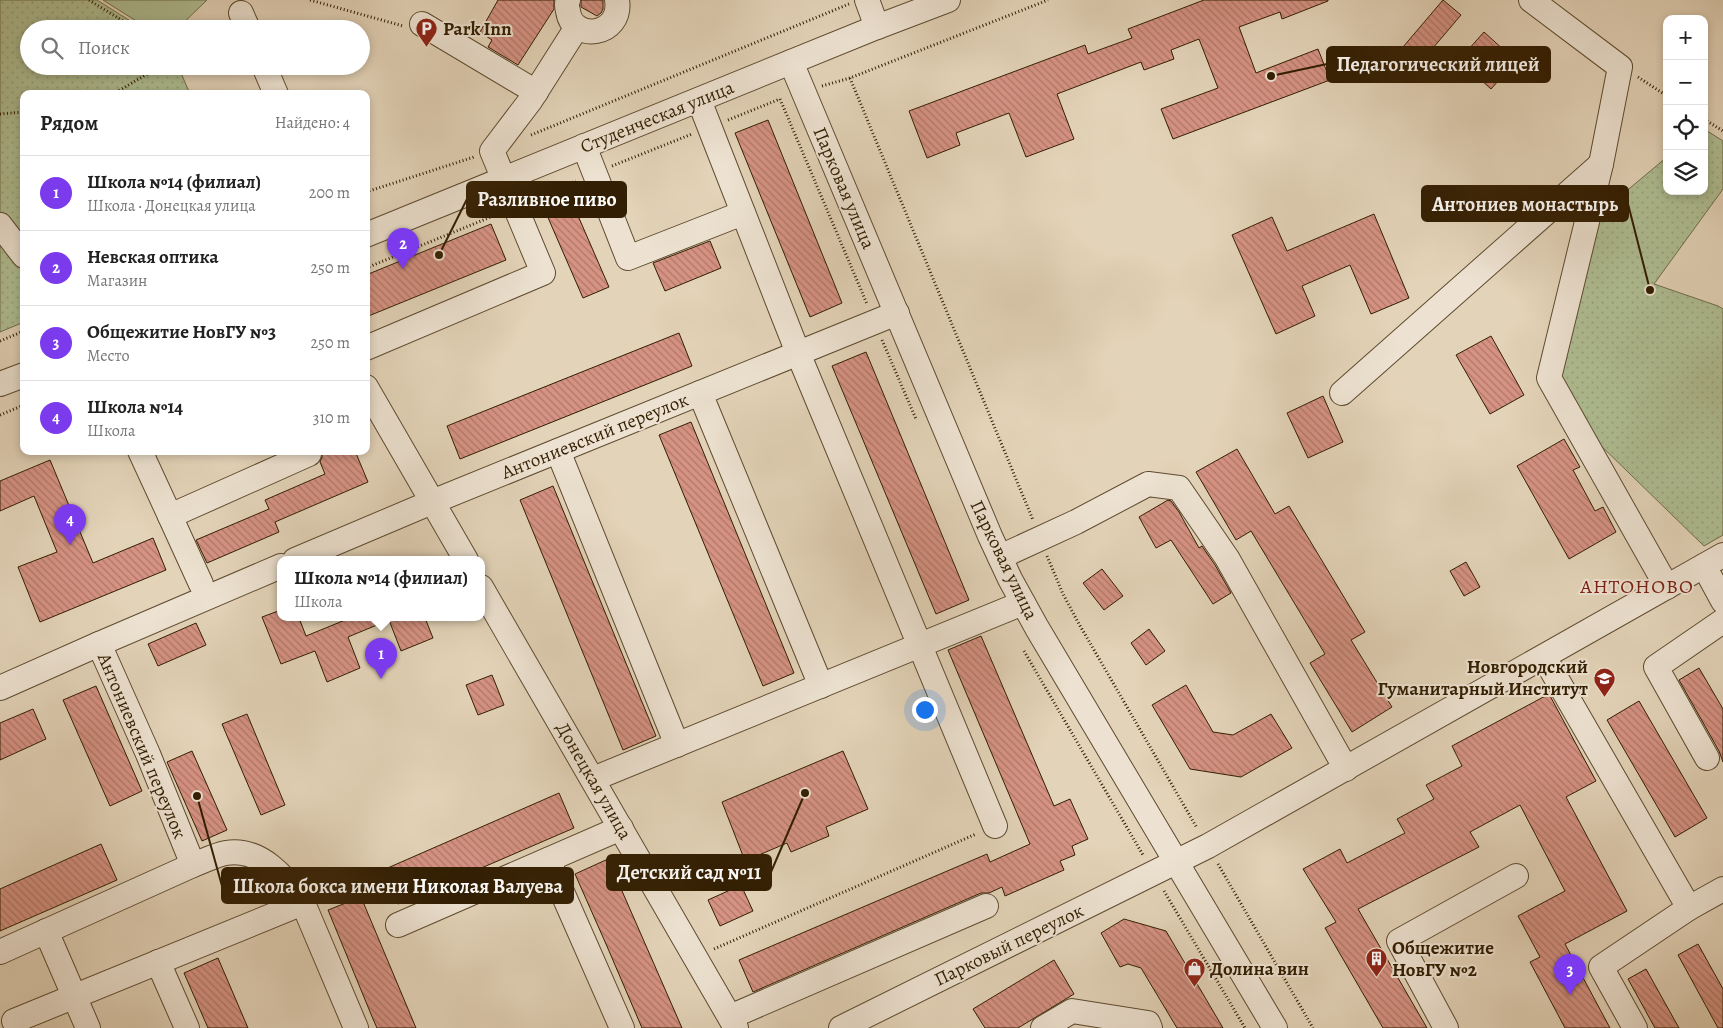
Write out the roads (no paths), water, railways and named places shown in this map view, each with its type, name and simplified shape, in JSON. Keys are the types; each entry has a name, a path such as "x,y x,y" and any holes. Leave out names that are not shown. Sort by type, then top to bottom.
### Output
{"street":[{"path":"568,0 566,4 568,17 577,27 590,32 603,30 613,22 618,9 617,0"},
{"name":"Студенческая улица","path":"370,233 877,27 948,0"},
{"path":"1531,0 1620,67 1602,164 1549,378 1667,587"},
{"path":"858,2 877,27"},
{"path":"422,24 536,92"},
{"path":"370,346 543,273 492,151 536,92 577,27"},
{"name":"Парковая улица","path":"791,62 1000,557 1023,603 1275,1028"},
{"path":"268,75 274,90"},
{"path":"698,100 798,354 995,826"},
{"path":"584,146 628,258 743,213"},
{"path":"1342,393 1602,164"},
{"path":"0,225 20,251"},
{"name":"Антониевский переулок","path":"304,556 432,502 897,313"},
{"path":"0,384 20,376"},
{"path":"700,393 821,686"},
{"path":"370,394 464,556"},
{"path":"558,451 677,745"},
{"path":"142,455 201,584"},
{"path":"170,516 307,455"},
{"path":"1000,557 1076,522 1148,484 1180,488 1227,558 1346,769"},
{"path":"1713,560 1723,601"},
{"name":"Парковый переулок","path":"840,1028 1177,863 1713,560"},
{"name":"Антониевский переулок","path":"193,865 148,754 98,644 277,568"},
{"name":"Донецкая улица","path":"485,594 733,1022"},
{"path":"592,780 1023,603"},
{"path":"1707,758 1656,667 1723,621"},
{"path":"0,688 98,644"},
{"path":"1544,657 1689,908"},
{"path":"398,925 620,828"},
{"path":"0,952 193,865 224,853 247,854 278,870 303,903 356,1028"},
{"path":"548,860 622,1028"},
{"path":"1446,1028 1399,941 1516,876"},
{"path":"1635,1028 1601,968 1689,908 1723,889"},
{"path":"14,1022 303,903"},
{"path":"733,1022 986,906"},
{"path":"46,931 88,1028"},
{"path":"158,962 187,1028"},
{"path":"1042,1028 1072,1011 1148,1023 1150,1028"}],"place":[{"name":"Park Inn","path":"427,48"},
{"name":"Педагогический лицей","path":"1271,76"},
{"name":"Разливное пиво","path":"439,255"},
{"name":"Невская оптика","path":"403,269"},
{"name":"Антониев монастырь","path":"1650,290"},
{"name":"Школа №14","path":"70,545"},
{"name":"Школа №14 (филиал)","path":"381,679"},
{"name":"Новгородский Гуманитарный Институт","path":"1604,697"},
{"name":"Детский сад №11","path":"805,793"},
{"name":"Школа бокса имени Николая Валуева","path":"197,796"},
{"name":"Общежитие НовГУ №2","path":"1376,978"},
{"name":"Долина вин","path":"1194,988"},
{"name":"Общежитие НовГУ №3","path":"1570,995"}],"district":[{"name":"АНТОНОВО","path":"1637,586"}]}
